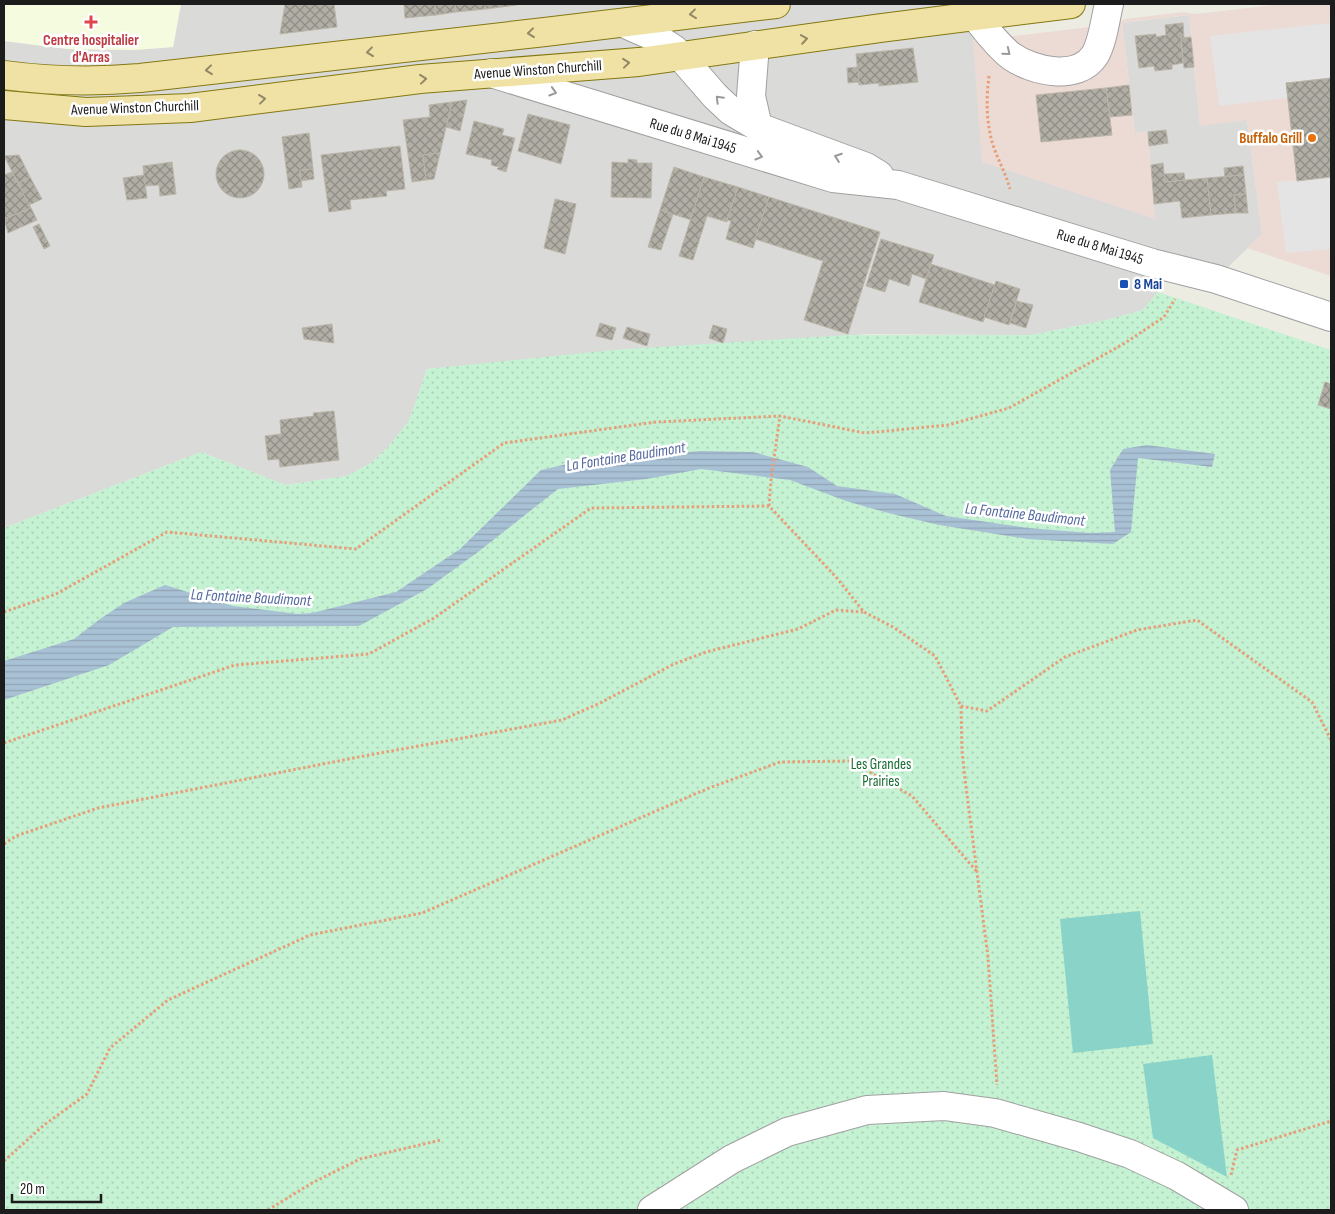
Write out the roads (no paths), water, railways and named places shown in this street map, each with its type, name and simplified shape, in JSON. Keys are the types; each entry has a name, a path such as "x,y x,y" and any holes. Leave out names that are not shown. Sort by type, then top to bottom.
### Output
{"main road":[{"name":"Avenue Winston Churchill","path":"4,74 56,80 114,80 776,4"},
{"name":"Avenue Winston Churchill","path":"4,106 57,110 120,111 190,108 420,79 611,65 1071,4"}],"street":[{"path":"975,16 998,45 1021,62 1045,70 1068,71 1088,63 1098,48 1109,4"},
{"name":"Rue du 8 Mai 1945","path":"623,23 667,44 681,56 714,96 731,111 758,127 866,167 898,185"},
{"path":"755,45 751,96 758,127"},
{"name":"Rue du 8 Mai 1945","path":"490,73 833,178 898,185 1152,262 1216,279 1331,317"},
{"path":"4,118 57,110"},
{"path":"652,1210 732,1159 787,1132 866,1110 944,1106 995,1113 1130,1154 1177,1176 1224,1204"}],"place":[{"name":"Centre hospitalier d'Arras","path":"91,22"},
{"name":"Buffalo Grill","path":"1312,138"},
{"name":"8 Mai","path":"1124,284"}],"water label":[{"name":"La Fontaine Baudimont","path":"626,457"},
{"name":"La Fontaine Baudimont","path":"1025,515"},
{"name":"La Fontaine Baudimont","path":"251,598"}],"park label":[{"name":"Les Grandes Prairies","path":"881,772"}]}
